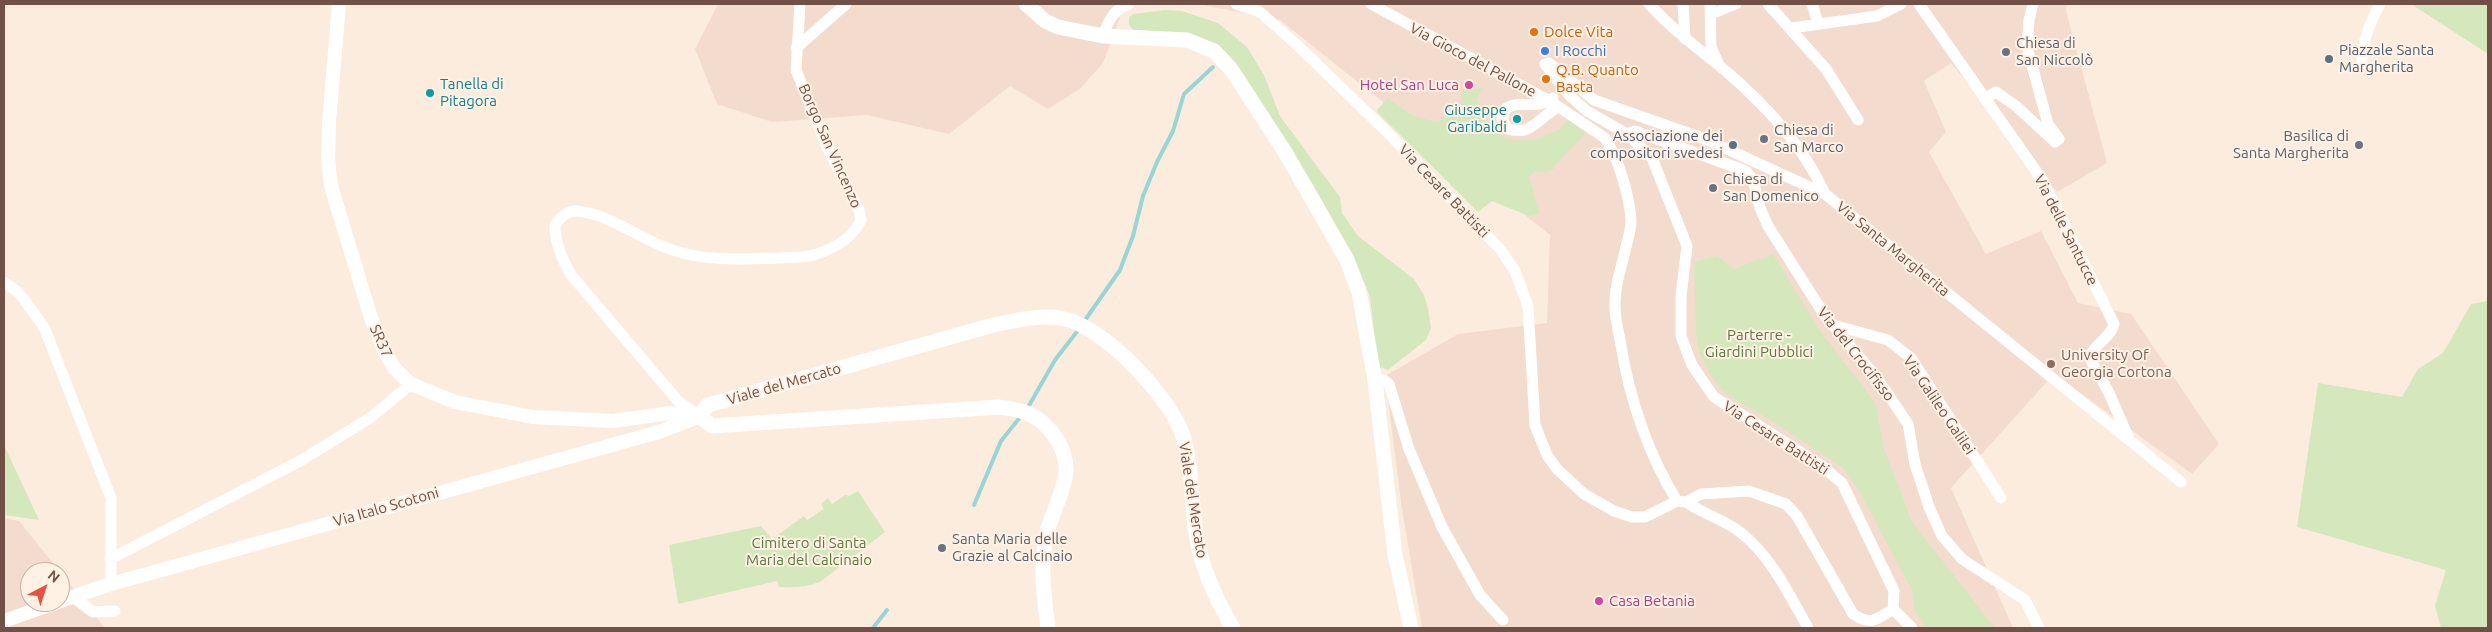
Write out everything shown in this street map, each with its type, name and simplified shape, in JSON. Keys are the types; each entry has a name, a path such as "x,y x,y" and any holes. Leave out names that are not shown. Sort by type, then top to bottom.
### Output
{"main road":[{"path":"1026,4 1045,21 1058,27 1103,36 1187,40 1214,51 1231,69 1285,152 1347,260 1359,292 1375,381 1394,555 1411,628"},
{"name":"Viale del Mercato","path":"1048,628 1042,560 1046,535 1063,486 1065,460 1055,437 1037,419 1022,411 998,407 728,426 712,426 699,416 708,405 997,324 1036,317 1064,319 1080,324 1120,352 1158,395 1179,426 1186,450 1199,548 1209,583 1233,628"}],"street":[{"name":"SR37","path":"339,4 329,122 328,160 331,186 371,318 384,350 394,368 411,384 456,402 533,417 614,421 670,414 699,416"},
{"name":"Borgo San Vincenzo","path":"699,416 678,401 572,276 563,262 558,247 555,225 566,213 575,211 601,217 668,249 697,257 756,258 812,256 839,245 857,229 862,220 859,210 827,147 796,70 800,4"},
{"path":"796,48 846,4"},
{"path":"1103,36 1113,14 1119,7 1128,4"},
{"name":"Via Cesare Battisti","path":"1236,4 1260,12 1296,44 1384,129 1487,234 1505,256 1515,271 1528,306 1535,425 1547,455 1558,469 1584,494 1614,511 1632,517 1645,517 1701,494 1749,491 1786,504 1797,516 1853,614 1864,622 1876,620 1893,609 1894,591 1842,483 1822,466 1783,444 1714,397 1692,365 1681,336 1681,296 1687,246 1652,158 1627,134 1588,111 1567,93 1545,64"},
{"name":"Via Gioco del Pallone","path":"1371,4 1553,104 1605,138 1610,146 1628,199 1631,222 1618,277 1615,306 1622,355 1630,393 1650,450 1682,502"},
{"path":"1649,4 1685,39 1744,88 1783,128 1802,153 1825,194"},
{"path":"1683,4 1685,39"},
{"path":"1720,67 1711,47 1710,9 1736,4"},
{"path":"1768,4 1826,69 1858,120"},
{"path":"1812,4 1818,23"},
{"path":"1791,28 1877,16 1901,4"},
{"name":"Via delle Santucce","path":"1919,4 2043,181 2114,324 2111,334 2094,346 2088,357 2109,393 2129,440"},
{"path":"1984,99 1996,92 2016,106 2055,142 2059,139 2048,124 2027,47 2029,20 2033,4"},
{"path":"2362,65 2362,48 2372,19 2380,4"},
{"name":"Via Santa Margherita","path":"1545,64 1547,62 1554,66 1594,100 1704,139 1825,194 2181,482"},
{"path":"1553,104 1567,93"},
{"name":"Via del Crocifisso","path":"1627,134 1635,131 1746,171 1753,180 1760,208 1768,226 1833,325 1877,378 1908,424 1915,464 1929,507 1942,536 1962,559 2026,600 2039,628"},
{"path":"4,282 19,293 44,327 112,498 111,584"},
{"name":"Via Galileo Galilei","path":"1833,325 1888,340 1911,358 2001,498"},
{"path":"1375,381 1384,380 1389,384 1409,448 1442,527 1480,595 1503,620"},
{"path":"110,559 300,461 370,418 411,384"},
{"name":"Via Italo Scotoni","path":"70,598 111,584 659,432 699,416"},
{"path":"1682,502 1739,531 1755,545 1771,564 1808,628"},
{"path":"70,602 93,612 114,611"},
{"path":"1893,609 1912,628"},
{"name":"Via Italo Scotoni","path":"4,621 30,612"}],"shaded area":[{"path":"718,4 1125,4 1103,63 1080,89 1048,109 1010,86 949,134 867,115 772,122 717,104 695,49"},
{"path":"1198,4 2067,4 2066,11 2107,163 2057,192 1951,63 1924,81 1946,132 1929,152 1986,254 2041,231 2078,303 2131,314 2219,444 2192,474 2054,374 1951,488 2013,628 1422,628 1402,509 1385,376 1458,334 1547,323 1550,235 1280,20"},
{"path":"4,518 19,521 52,562 20,562 20,612 70,612 70,584 105,628 4,628"}],"green space":[{"path":"2411,4 2488,5 2488,54"},
{"path":"1165,10 1182,11 1218,23 1247,47 1264,75 1280,116 1340,197 1342,213 1358,236 1414,279 1424,295 1431,328 1426,340 1388,370 1378,366 1370,297 1354,257 1312,183 1236,64 1187,33 1133,30 1129,25 1129,17 1133,14"},
{"path":"1465,87 1472,90 1484,88 1476,99 1486,123 1506,139 1534,140 1560,129 1568,120 1586,133 1555,165 1554,169 1545,172 1536,171 1528,178 1539,214 1529,216 1492,201 1478,212 1376,111 1388,98 1411,115 1436,122 1461,108 1461,94"},
{"name":"Parterre - Giardini Pubblici","path":"1773,254 1820,331 1876,404 1883,446 1912,522 1995,628 1926,628 1914,609 1912,590 1857,487 1842,467 1764,416 1734,399 1721,389 1713,379 1699,352 1696,335 1694,262 1717,256 1734,269"},
{"path":"2488,301 2488,628 2441,628 2435,606 2446,570 2297,527 2318,383 2402,397 2418,369 2443,353 2471,304"},
{"path":"4,445 39,520 4,515"},
{"name":"Cimitero di Santa Maria del Calcinaio","path":"858,491 885,532 820,582 805,586 779,587 777,581 678,604 669,545 761,526 772,539 804,516 807,520 824,509 821,504 828,498 832,504 845,495 849,496"}],"waterway":[{"path":"1083,323 1120,270 1133,236 1143,196 1157,162 1173,131 1184,94 1213,67"},
{"path":"1027,409 1055,360 1079,329"},
{"path":"974,505 1001,441 1021,416"},
{"path":"873,628 887,610"}],"place":[{"name":"Dolce Vita","path":"1534,32"},
{"name":"I Rocchi","path":"1545,51"},
{"name":"Chiesa di San Niccolò","path":"2006,52"},
{"name":"Piazzale Santa Margherita","path":"2329,59"},
{"name":"Q.B. Quanto Basta","path":"1546,79"},
{"name":"Hotel San Luca","path":"1469,85"},
{"name":"Tanella di Pitagora","path":"430,93"},
{"name":"Giuseppe Garibaldi","path":"1517,119"},
{"name":"Chiesa di San Marco","path":"1764,139"},
{"name":"Associazione dei compositori svedesi","path":"1733,145"},
{"name":"Basilica di Santa Margherita","path":"2359,145"},
{"name":"Chiesa di San Domenico","path":"1713,188"},
{"name":"University Of Georgia Cortona","path":"2051,364"},
{"name":"Santa Maria delle Grazie al Calcinaio","path":"942,548"},
{"name":"Casa Betania","path":"1599,601"}]}
